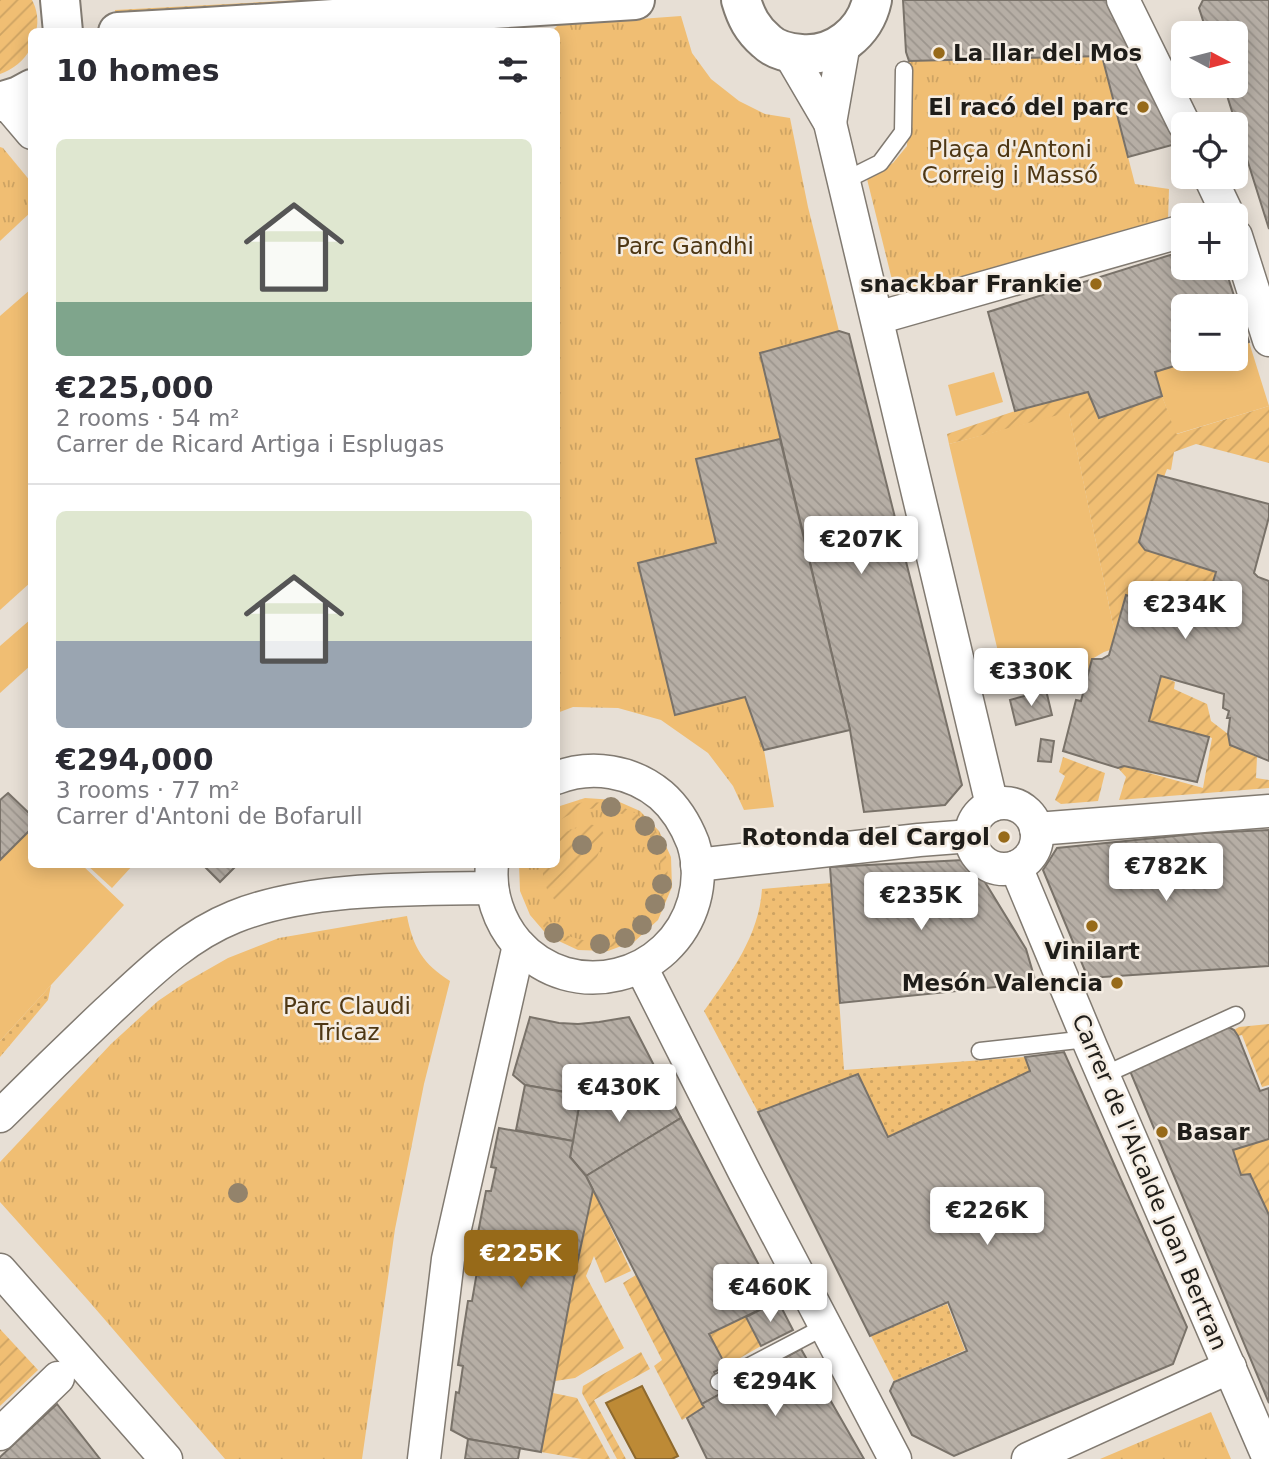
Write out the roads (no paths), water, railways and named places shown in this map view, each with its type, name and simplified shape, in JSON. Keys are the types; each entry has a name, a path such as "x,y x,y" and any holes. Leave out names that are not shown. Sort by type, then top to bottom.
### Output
{"main road":[{"path":"60,0 63,28"},
{"path":"246,28 503,20 635,0"},
{"path":"735,0 741,0 748,20 767,43 789,53 812,55 844,43 864,23 872,0"}],"street":[{"path":"1123,0 1178,112"},
{"path":"830,123 844,43"},
{"path":"789,53 830,123 992,805"},
{"path":"12,97 28,126"},
{"path":"877,318 1171,234"},
{"path":"1248,274 1269,340"},
{"path":"0,1116 152,969 197,936 235,917 276,905 492,876 498,913 519,945 539,962 576,977 616,976 641,967 666,949 685,925 698,881 695,850 674,808 650,787 629,777 606,771 590,771 560,777"},
{"path":"1011,803 1020,807 1033,820 1036,829 1037,838 1031,856 1016,867 1005,869 985,863 978,856 971,836 977,817 992,805 1011,803"},
{"path":"1036,829 1269,811"},
{"path":"697,865 971,836"},
{"name":"Carrer de l'Alcalde Joan Bertran","path":"1016,867 1087,1039 1269,1459"},
{"path":"424,1459 448,1259 519,945"},
{"path":"641,967 895,1459"},
{"path":"0,1270 165,1459"},
{"path":"1028,1459 1230,1367"},
{"path":"0,1434 58,1378"}],"lane":[{"path":"844,181 880,163 903,132 904,70"},
{"path":"1104,1076 1236,1016"},
{"path":"980,1051 1087,1039"},
{"path":"719,1382 826,1326"}],"place":[{"name":"La llar del Mos","path":"939,53"},
{"name":"El racó del parc","path":"1143,107"},
{"name":"snackbar Frankie","path":"1096,284"},
{"name":"Rotonda del Cargol","path":"1004,837"},
{"name":"Vinilart","path":"1092,926"},
{"name":"Mesón Valencia","path":"1117,983"},
{"name":"Basar","path":"1162,1132"}],"park label":[{"name":"Plaça d'Antoni Correig i Massó","path":"1010,162"},
{"name":"Parc Gandhi","path":"685,246"},
{"name":"Parc Claudi Tricaz","path":"347,1019"}]}
